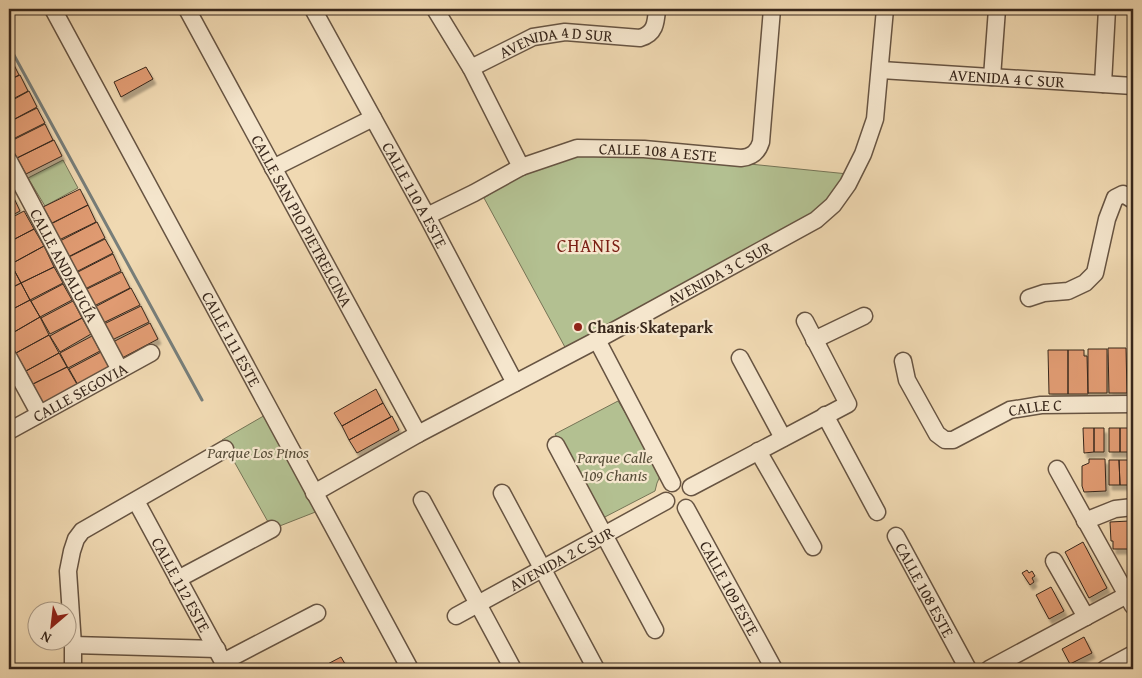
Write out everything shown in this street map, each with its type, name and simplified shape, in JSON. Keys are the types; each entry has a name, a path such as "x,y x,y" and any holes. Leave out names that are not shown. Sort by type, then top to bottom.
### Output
{"street":[{"name":"CALLE 111 ESTE","path":"52,9 410,669"},
{"name":"CALLE SAN PIO PIETRELCINA","path":"186,9 418,434"},
{"name":"CALLE 110 A ESTE","path":"313,9 427,216 515,383"},
{"path":"435,9 471,68 521,167"},
{"name":"AVENIDA 4 D SUR","path":"471,68 533,37 565,32 640,38 654,29 657,9"},
{"name":"CALLE 108 A ESTE","path":"427,216 521,167 576,148 644,149 741,158 752,156 761,142 772,9"},
{"name":"AVENIDA 3 C SUR","path":"314,493 418,434 597,340 816,220 833,205 848,184 864,154 875,119 881,70 885,9"},
{"path":"992,77 996,9"},
{"path":"1103,84 1107,9"},
{"name":"AVENIDA 4 C SUR","path":"881,70 1133,86"},
{"path":"273,168 373,118"},
{"name":"CALLE ANDALUCÍA","path":"9,161 120,370"},
{"path":"1029,298 1044,293 1068,291 1085,283 1094,273 1107,219 1115,198 1122,194 1133,200"},
{"path":"814,340 864,316"},
{"path":"690,487 848,404 805,321"},
{"path":"597,340 672,483"},
{"name":"CALLE SEGOVIA","path":"9,431 151,353"},
{"path":"9,358 39,413"},
{"path":"740,358 783,438"},
{"name":"CALLE C","path":"903,362 907,380 937,434 945,440 953,440 1010,410 1041,405 1133,404"},
{"path":"825,415 877,512"},
{"path":"556,445 655,630"},
{"path":"70,600 69,562 76,539 82,532 225,449"},
{"path":"758,451 813,547"},
{"path":"989,669 1086,617 1130,601 1056,469"},
{"path":"684,482 690,487 693,496 692,501 686,508 677,509 666,501 666,491 672,483 684,482"},
{"path":"502,493 595,667"},
{"path":"422,500 513,669"},
{"name":"CALLE 112 ESTE","path":"136,501 222,660"},
{"name":"AVENIDA 2 C SUR","path":"456,616 666,501"},
{"name":"CALLE 109 ESTE","path":"686,508 774,669"},
{"path":"1085,521 1115,509 1133,508"},
{"path":"178,579 272,529"},
{"name":"CALLE 108 ESTE","path":"896,536 968,669"},
{"path":"1054,561 1086,617"},
{"path":"78,646 222,660 317,613"},
{"path":"73,650 73,668"},
{"path":"1105,669 1133,654"}],"green space":[{"path":"576,153 651,154 848,174 814,217 566,349 484,198 527,171"},
{"path":"63,160 78,188 45,206 28,178"},
{"name":"Parque Calle 109 Chanis","path":"618,401 662,472 655,491 601,519 555,434"},
{"name":"Parque Los Pinos","path":"267,414 318,511 272,529 222,440"}],"building":[{"path":"11,59 19,75 9,80 9,60"},
{"path":"146,67 153,79 121,97 114,82"},
{"path":"20,75 28,91 9,101 9,80"},
{"path":"29,91 37,107 9,122 9,102"},
{"path":"37,108 45,123 9,141 9,122"},
{"path":"45,124 53,140 17,158 9,142"},
{"path":"54,140 62,156 26,174 17,158"},
{"path":"80,189 88,205 52,223 43,207"},
{"path":"13,196 20,211 9,217 9,198"},
{"path":"88,205 96,222 59,240 51,224"},
{"path":"24,211 34,229 9,242 9,219"},
{"path":"97,222 105,238 68,257 60,241"},
{"path":"34,229 44,246 11,264 9,259 9,242"},
{"path":"105,239 113,253 76,272 69,257"},
{"path":"44,246 54,267 21,283 11,264"},
{"path":"113,254 121,271 85,289 76,273"},
{"path":"11,264 21,283 9,289 9,265"},
{"path":"54,267 63,283 30,300 21,283"},
{"path":"122,272 130,288 94,306 85,290"},
{"path":"21,283 30,300 9,311 9,289"},
{"path":"63,284 72,300 40,317 31,301"},
{"path":"131,288 140,305 103,323 95,307"},
{"path":"30,300 40,317 9,335 9,311"},
{"path":"73,301 82,318 50,334 41,318"},
{"path":"141,306 149,322 112,340 104,324"},
{"path":"40,317 49,335 16,353 9,340 9,335"},
{"path":"82,318 91,334 60,352 50,336"},
{"path":"150,323 158,339 122,358 113,342"},
{"path":"49,335 59,353 26,371 16,353"},
{"path":"92,336 100,351 68,368 60,353"},
{"path":"1108,348 1126,348 1127,393 1109,393"},
{"path":"1088,349 1107,349 1107,393 1088,393"},
{"path":"1048,350 1068,350 1068,394 1049,394"},
{"path":"1068,350 1084,350 1084,356 1087,356 1088,394 1068,394"},
{"path":"101,352 110,368 78,385 69,369"},
{"path":"59,353 67,367 33,384 26,371"},
{"path":"1129,358 1133,358 1133,393 1129,393"},
{"path":"67,367 78,386 43,403 33,384"},
{"path":"376,389 383,403 342,426 334,413"},
{"path":"383,403 391,417 349,440 342,426"},
{"path":"392,416 399,430 357,453 349,440"},
{"path":"1083,428 1094,428 1094,452 1084,453"},
{"path":"1094,428 1104,428 1104,452 1094,452"},
{"path":"1109,428 1120,428 1120,452 1109,452"},
{"path":"1120,428 1130,428 1130,452 1120,452"},
{"path":"1089,459 1105,459 1106,491 1084,492 1082,486 1082,466 1089,463"},
{"path":"1109,460 1119,460 1120,485 1109,485"},
{"path":"1119,460 1130,460 1130,485 1120,485"},
{"path":"1130,520 1133,520 1133,556 1131,556"},
{"path":"1129,521 1129,549 1113,549 1110,522"},
{"path":"1083,542 1107,588 1089,598 1065,552"},
{"path":"1027,570 1029,573 1032,571 1035,576 1032,578 1034,582 1030,585 1022,573"},
{"path":"1051,587 1064,611 1049,619 1036,595"},
{"path":"1084,637 1092,653 1070,664 1062,649"},
{"path":"341,657 348,669 318,669"}],"waterway":[{"path":"9,46 202,400"}],"place":[{"name":"Chanis Skatepark","path":"578,327"}],"district":[{"name":"CHANIS","path":"589,245"}]}
